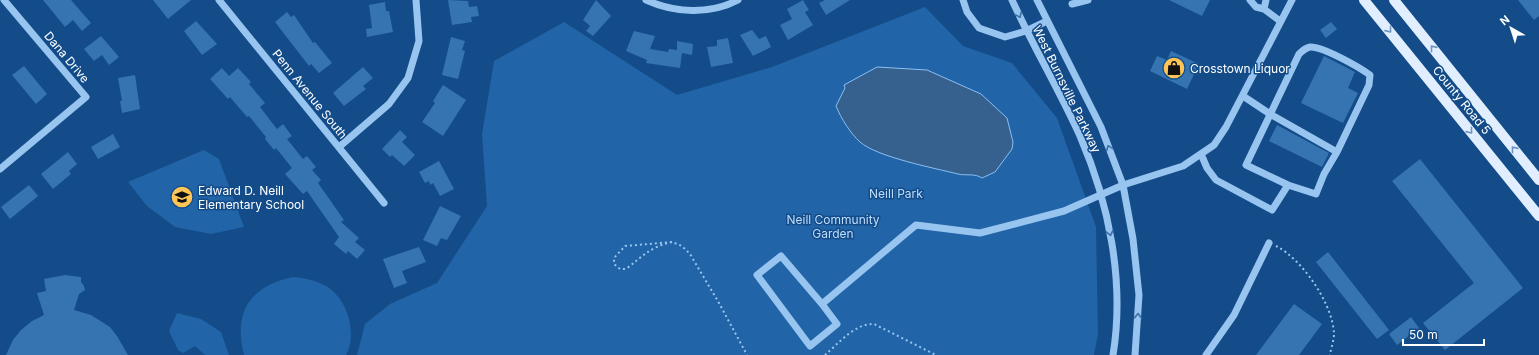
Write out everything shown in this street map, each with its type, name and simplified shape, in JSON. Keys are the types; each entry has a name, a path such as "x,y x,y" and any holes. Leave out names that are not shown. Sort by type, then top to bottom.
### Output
{"main road":[{"name":"County Road 5","path":"1364,0 1539,216"},
{"name":"County Road 5","path":"1394,0 1539,180"}],"street":[{"name":"Dana Drive","path":"0,169 86,96 4,0"},
{"name":"Penn Avenue South","path":"219,0 384,203"},
{"path":"339,147 389,104 408,78 419,41 416,0"},
{"path":"646,0 676,10 703,11 728,5 738,0"},
{"path":"963,0 967,12 979,28 1005,37 1026,31 1047,21"},
{"name":"West Burnsville Parkway","path":"1012,0 1026,31 1080,136 1102,195 1112,243 1116,294 1115,341 1113,355"},
{"name":"West Burnsville Parkway","path":"1037,0 1101,127 1123,185 1133,239 1139,295 1135,355"},
{"path":"1072,4 1088,0"},
{"path":"1250,0 1256,7 1264,9 1280,21"},
{"path":"1264,9 1266,0"},
{"path":"822,304 916,225 980,233 1064,211 1123,185 1183,166 1214,145 1243,96 1292,0"},
{"path":"1310,47 1320,49 1370,75 1369,85 1337,152 1324,174 1316,194 1288,185 1246,165 1270,114 1303,50 1310,47"},
{"path":"1243,96 1270,114 1337,152"},
{"path":"1201,154 1207,168 1216,180 1272,210 1288,185"},
{"path":"1206,355 1234,315 1269,243"},
{"path":"781,256 822,304 837,324 810,346 757,275 781,256"}],"path":[{"path":"672,242 657,245 645,252 626,270 620,269 614,264 614,258 625,246 672,242 682,246 690,254 747,355"},
{"path":"1269,243 1286,251 1301,267 1319,292 1330,313 1334,334 1330,355"},
{"path":"825,355 859,327 867,324 874,324 936,355"}],"green space":[{"name":"Neill Park","path":"925,7 963,46 1012,63 1057,118 1096,227 1098,334 1094,355 357,355 365,324 390,304 437,283 487,206 482,134 494,61 564,22 677,95 772,67"},
{"path":"204,150 219,159 244,227 211,234 175,227 147,206 128,182"},
{"path":"293,277 322,284 340,299 345,307 350,327 351,337 346,355 244,355 241,340 241,326 243,314 248,303 256,294 266,287 278,281"},
{"path":"177,313 201,319 221,332 229,355 205,355 195,346 183,353 178,350 169,331"}],"shaded area":[{"path":"877,67 927,70 981,94 1007,118 1013,142 1012,149 995,172 982,178 979,176 961,175 892,157 860,142 846,125 836,106 845,88 844,85"}],"building":[{"path":"43,0 71,0 91,23 82,31 73,20 65,27"},
{"path":"153,0 191,0 168,19"},
{"path":"448,0 468,1 469,7 477,6 479,16 471,17 472,22 452,25"},
{"path":"596,0 611,16 593,36 586,31 590,26 583,20"},
{"path":"803,0 809,10 805,12 813,25 788,40 780,25 792,19 787,9"},
{"path":"825,0 850,0 826,15 819,3"},
{"path":"1169,0 1210,0 1202,16"},
{"path":"1518,0 1539,0 1539,16 1534,20"},
{"path":"385,2 386,11 389,11 393,32 367,37 366,29 372,28 369,5"},
{"path":"287,12 291,17 294,15 313,43 315,42 332,63 319,73 311,64 309,66 275,22"},
{"path":"196,21 217,44 202,55 184,31"},
{"path":"1331,22 1337,29 1326,38 1320,30"},
{"path":"752,30 759,39 766,36 771,47 753,56 740,35"},
{"path":"634,31 655,36 650,49 668,52 669,49 677,50 677,41 693,44 692,55 682,53 680,68 646,63 647,60 626,51"},
{"path":"101,36 119,57 109,65 102,55 94,61 84,49"},
{"path":"451,37 465,41 462,50 465,51 458,79 442,75"},
{"path":"728,38 733,63 711,67 707,47 717,46 717,40"},
{"name":"Crosstown Liquor","path":"1171,51 1199,64 1187,89 1150,71 1157,56 1167,60"},
{"path":"1324,56 1355,72 1348,88 1358,93 1343,123 1301,103"},
{"path":"24,66 47,94 36,104 12,75"},
{"path":"363,67 373,78 363,86 366,89 344,106 333,93"},
{"path":"222,68 229,76 238,68 251,82 249,84 265,103 260,107 277,129 283,124 292,136 287,139 303,159 307,156 316,167 312,170 321,180 318,183 344,220 341,222 359,238 355,242 365,250 357,259 348,251 346,254 334,244 339,237 307,191 303,194 285,174 292,168 276,148 274,150 265,139 266,137 249,116 247,117 230,97 228,99 210,79"},
{"path":"135,75 140,109 122,113 120,101 122,101 118,78"},
{"path":"443,85 466,100 443,136 422,122 435,103 433,101"},
{"path":"1277,125 1329,153 1322,167 1269,141"},
{"path":"400,130 407,137 402,142 415,155 404,166 392,155 390,157 382,149"},
{"path":"113,134 120,147 98,159 91,147"},
{"path":"68,152 77,164 69,171 71,174 53,189 41,174"},
{"path":"1420,159 1523,288 1445,350 1423,323 1474,283 1392,181"},
{"path":"439,161 454,189 440,196 433,183 430,185 429,181 425,183 419,172"},
{"path":"29,185 38,196 10,219 1,207"},
{"path":"440,206 461,216 447,240 441,238 437,246 423,240"},
{"path":"419,247 426,262 402,271 407,283 394,288 383,259"},
{"path":"1328,252 1389,330 1377,339 1316,262"},
{"path":"65,275 81,277 81,282 84,286 85,290 79,294 74,310 91,315 110,327 128,355 6,355 13,340 21,330 32,321 44,315 37,293 46,291 44,279"},
{"path":"1294,304 1322,324 1299,355 1256,355"},
{"path":"1411,317 1419,328 1397,345 1389,334"}],"place":[{"name":"Crosstown Liquor","path":"1174,68"},
{"name":"Edward D. Neill Elementary School","path":"182,197"}],"park label":[{"name":"Neill Community Garden","path":"833,226"}]}
